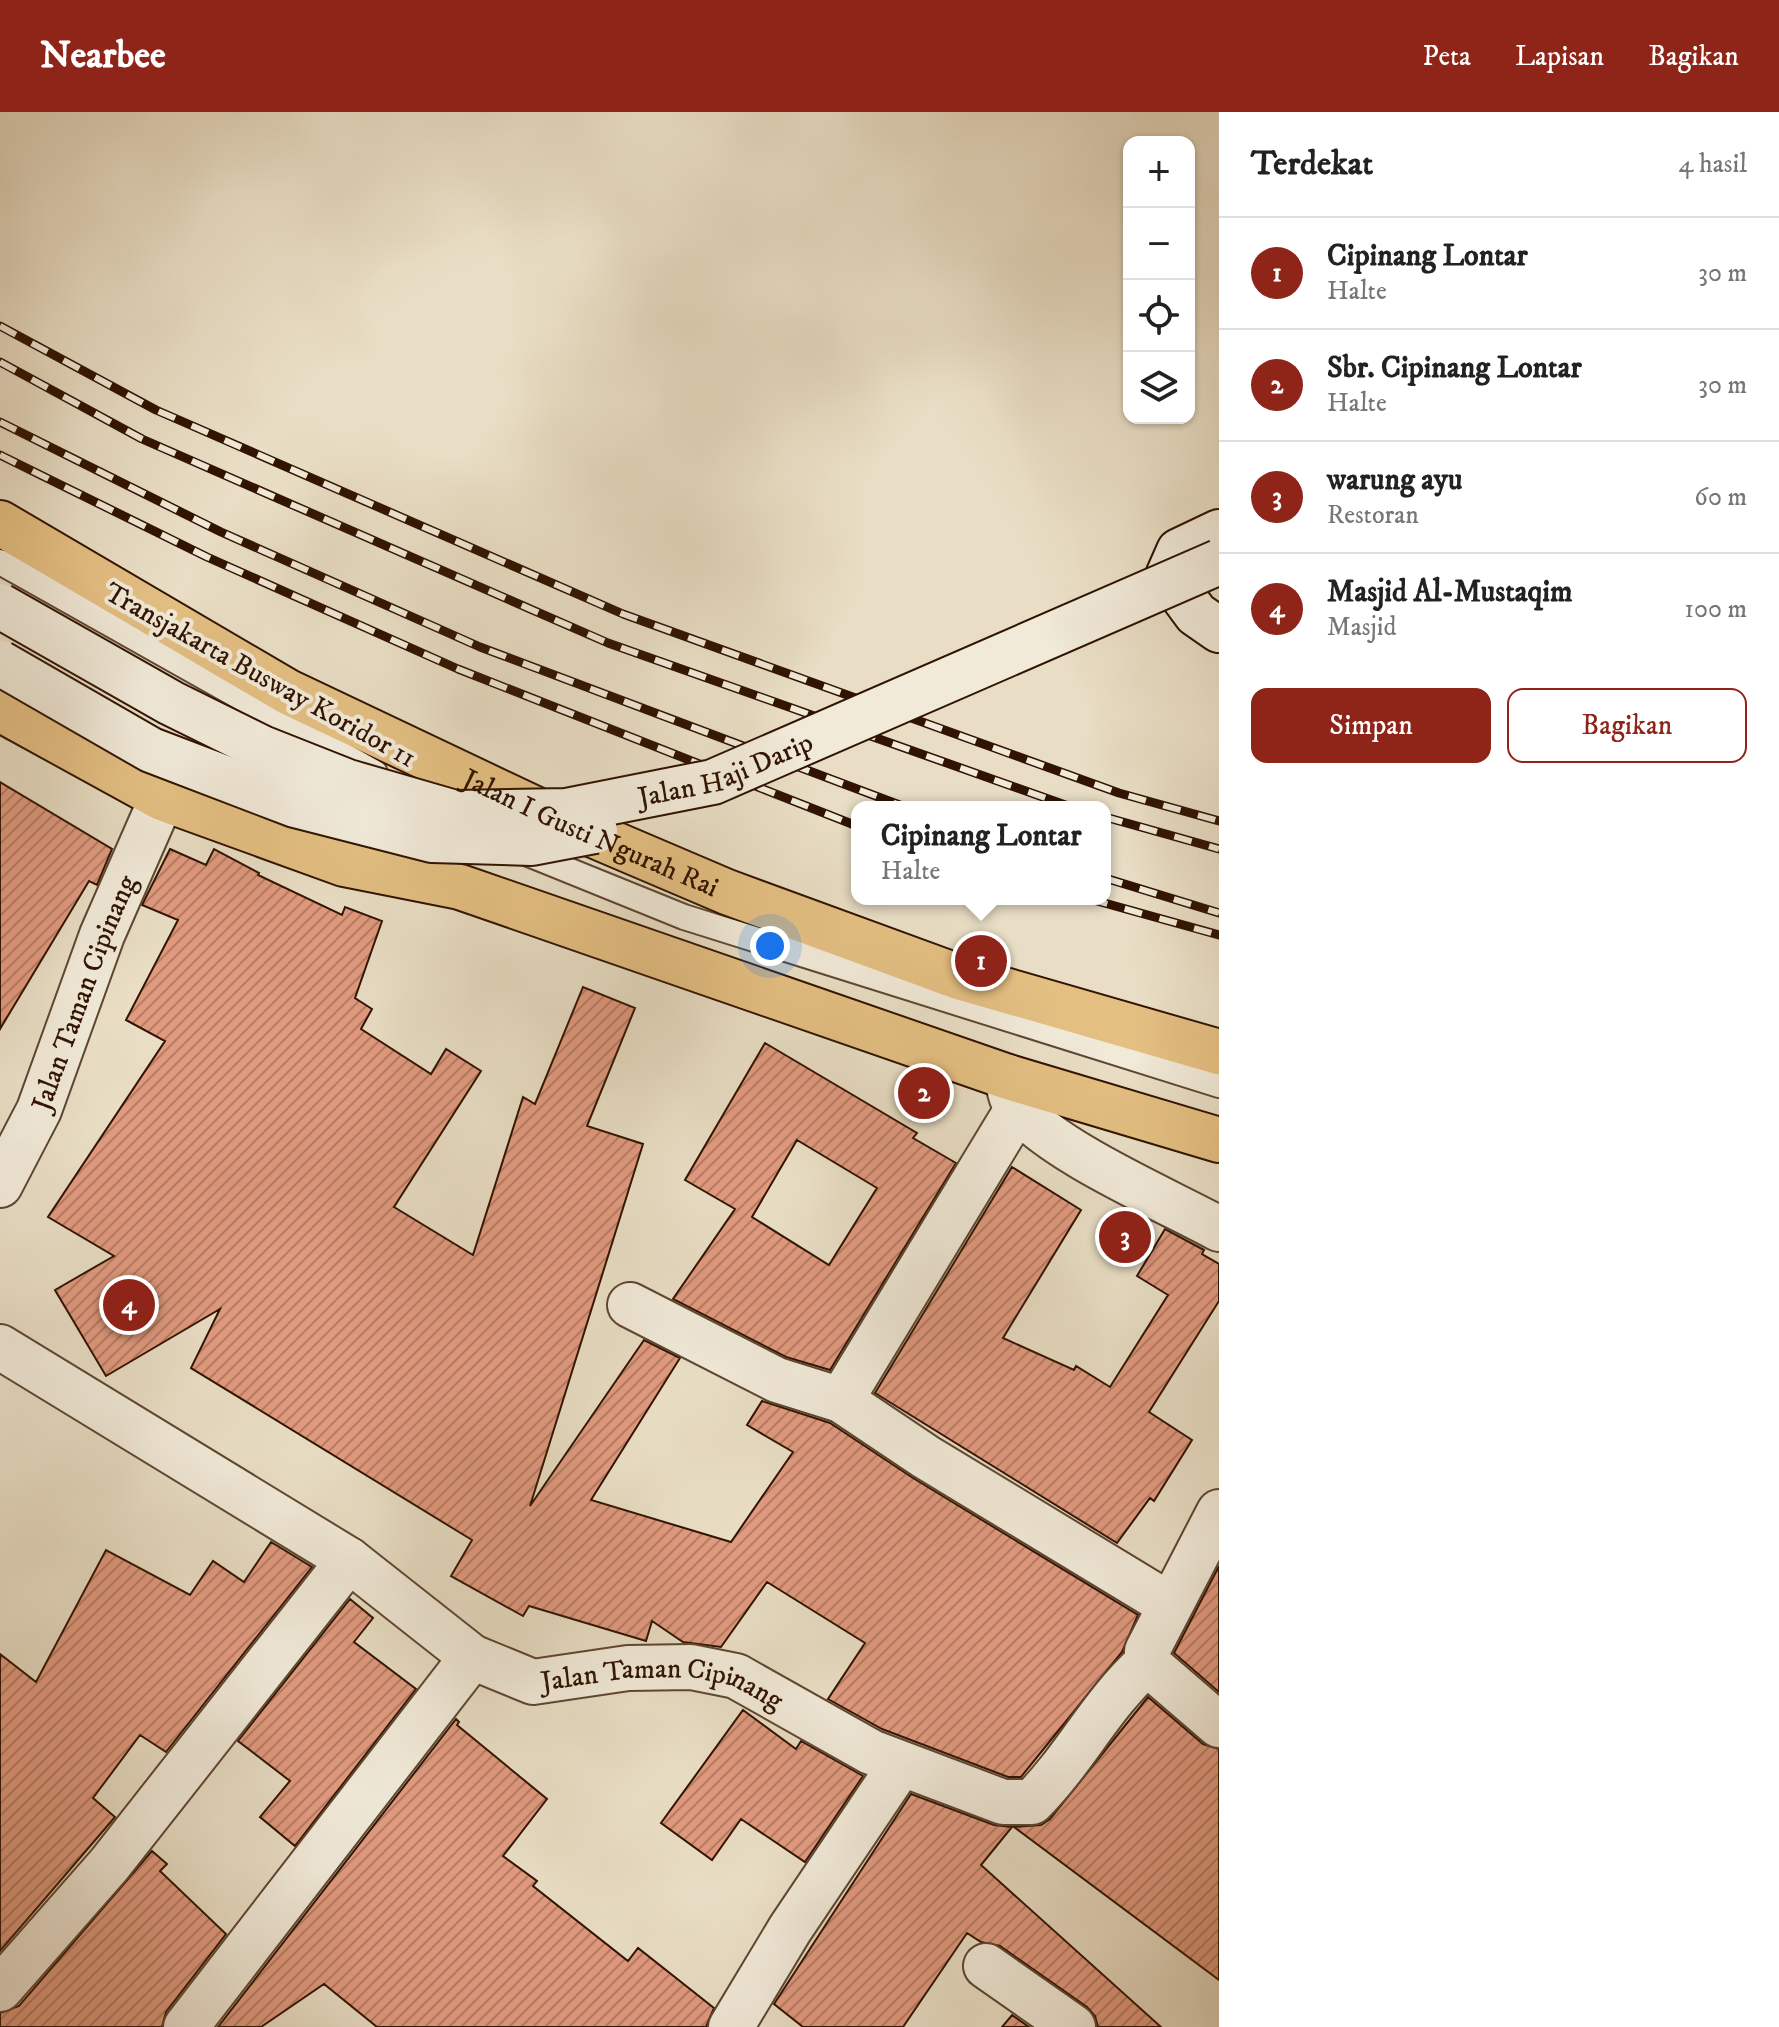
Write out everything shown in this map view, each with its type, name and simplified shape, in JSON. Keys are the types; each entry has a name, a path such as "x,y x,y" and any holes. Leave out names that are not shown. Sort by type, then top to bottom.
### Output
{"main road":[{"name":"Jalan I Gusti Ngurah Rai","path":"0,523 288,692 558,820 727,892 959,977 1219,1052"},
{"path":"0,709 162,798 344,864 460,887 1013,1093 1219,1140"}],"street":[{"path":"1219,532 1179,551 1168,576 1196,614 1219,630"},
{"name":"Jalan Haji Darip","path":"0,606 171,703 262,748 348,782 455,813 566,811 713,782 1219,562"},
{"name":"Jalan Haji Darip","path":"0,663 151,750 295,805 432,840 532,843 687,814 780,779 1219,591"},
{"name":"Jalan Taman Cipinang","path":"0,1185 39,1110 102,935 162,798"},
{"path":"841,1400 1013,1093 1063,1145 1219,1229"},
{"path":"630,1305 777,1380 841,1400 926,1457 1170,1605"},
{"name":"Jalan Taman Cipinang","path":"0,1347 349,1560 472,1657 533,1682 628,1668 691,1667 736,1676 871,1752 1003,1802 1032,1802 1051,1782 1117,1690 1147,1663"},
{"path":"1219,1512 1147,1651 1147,1663 1219,1725"},
{"path":"0,1989 109,1865 349,1560"},
{"path":"186,2027 472,1657"},
{"path":"731,2027 790,1929 901,1764"},
{"path":"986,1966 1073,2027"}],"lane":[{"name":"Transjakarta Busway Koridor 11","path":"0,562 306,736 506,845 567,872 684,917 1219,1085"}],"building":[{"path":"0,782 112,849 97,885 89,881 0,1029"},
{"path":"170,849 206,865 214,849 258,875 342,915 345,907 382,921 355,998 372,1009 361,1029 431,1074 446,1049 481,1071 394,1207 473,1255 523,1097 535,1104 583,987 635,1008 587,1126 643,1144 530,1506 644,1340 680,1358 591,1500 731,1542 793,1452 747,1425 762,1401 830,1423 913,1478 1138,1615 1122,1652 1021,1777 1008,1777 882,1729 828,1699 865,1643 767,1582 721,1647 683,1642 652,1621 646,1641 529,1606 523,1616 451,1576 472,1540 191,1368 220,1309 106,1376 55,1290 114,1256 48,1217 165,1041 126,1020 178,920 142,905"},
{"path":"765,1043 917,1133 913,1138 956,1163 830,1370 786,1357 673,1299 735,1209 685,1180","holes":["797,1140 877,1188 829,1265 752,1217"]},
{"path":"1012,1167 1081,1210 1003,1338 1074,1370 1076,1366 1110,1387 1168,1295 1137,1276 1165,1229 1204,1250 1202,1254 1219,1264 1219,1301 1149,1412 1192,1440 1154,1501 1150,1498 1117,1543 875,1393"},
{"path":"271,1542 312,1567 166,1752 140,1735 93,1798 115,1817 0,1951 0,1654 36,1682 106,1550 190,1595 213,1561 244,1582"},
{"path":"1219,1566 1219,1692 1174,1653"},
{"path":"350,1599 373,1618 354,1642 416,1689 295,1846 260,1817 290,1781 238,1741"},
{"path":"1148,1697 1203,1744 1219,1749 1219,1980 1014,1827 1041,1825 1050,1819"},
{"path":"743,1710 796,1749 801,1741 863,1776 805,1862 741,1819 712,1860 661,1823"},
{"path":"456,1719 459,1722 457,1725 547,1799 503,1856 537,1881 533,1886 628,1961 638,1948 714,2008 706,2027 377,2027 324,1984 261,2027 218,2027"},
{"path":"911,1794 994,1825 1012,1827 981,1865 1161,2027 1098,2027 1095,2016 1087,2007 1000,1946 981,1942 967,1933 903,2027 803,2027 774,2004"},
{"path":"152,1851 167,1864 160,1871 226,1934 166,2012 162,2027 0,2027 0,2013 19,2006"},
{"path":"1012,2015 1029,2027 1002,2027"}],"railway":[{"path":"0,326 156,410 623,614 1119,793 1219,821"},
{"path":"0,362 142,439 608,643 1054,801"},
{"path":"0,422 221,532 480,647 889,801"},
{"path":"0,455 207,557 458,669 851,824"},
{"path":"1111,819 1219,849"},
{"path":"1111,880 1219,913"},
{"path":"1111,905 1219,935"}],"place":[{"name":"Cipinang Lontar","path":"981,961"},
{"name":"Sbr. Cipinang Lontar","path":"924,1093"},
{"name":"warung ayu","path":"1125,1237"},
{"name":"Masjid Al-Mustaqim","path":"129,1305"}]}
